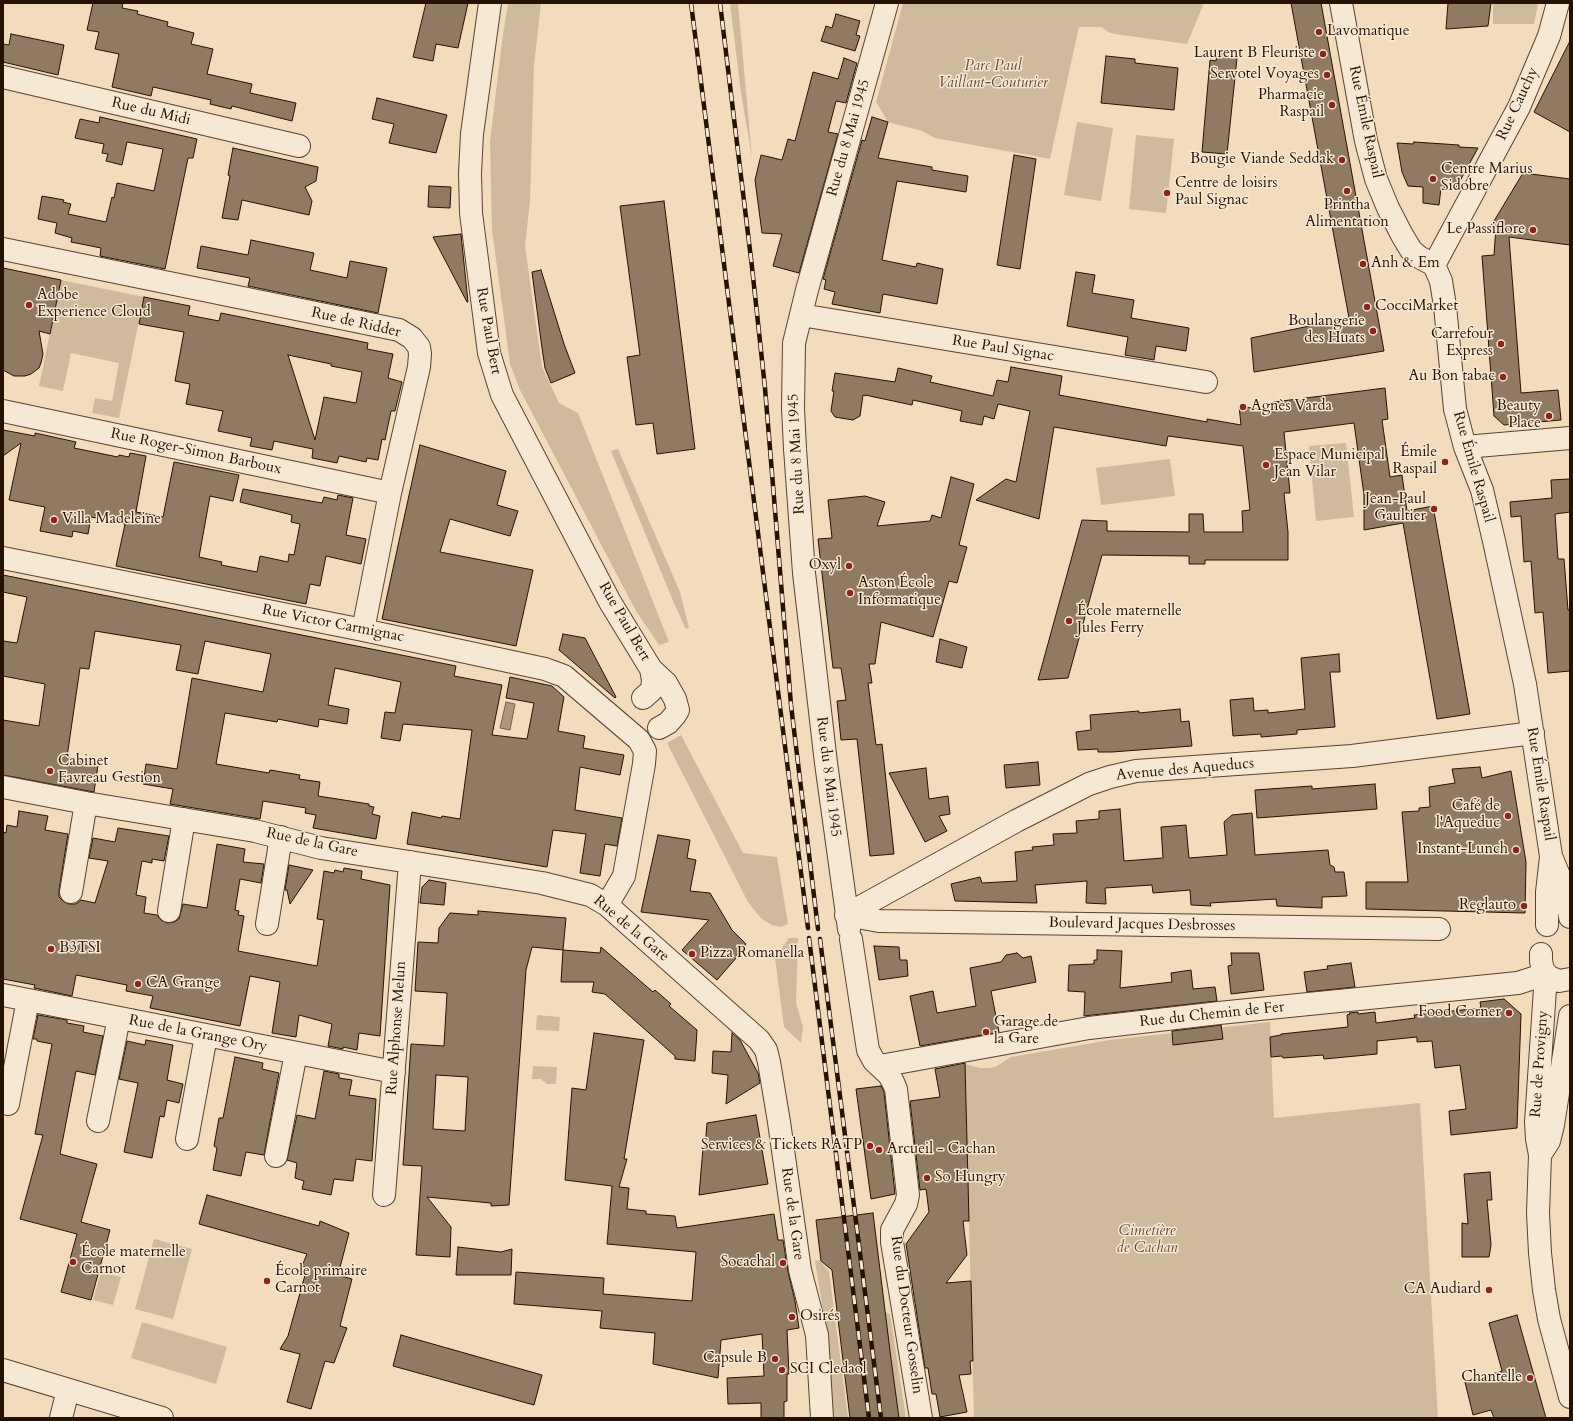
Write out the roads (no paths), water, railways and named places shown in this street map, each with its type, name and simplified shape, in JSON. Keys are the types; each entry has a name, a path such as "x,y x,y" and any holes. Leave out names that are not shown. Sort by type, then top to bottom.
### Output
{"street":[{"name":"Rue Paul Bert","path":"490,3 472,134 470,173 471,213 489,353 502,395 603,588 651,669 666,683 677,704 678,710 672,719 649,734"},
{"name":"Rue du 8 Mai 1945","path":"849,928 804,573 793,408 794,343 887,3"},
{"name":"Rue Émile Raspail","path":"1341,3 1366,141 1376,179 1388,208 1411,250 1419,257 1434,265 1441,281 1455,409 1464,446 1482,490 1492,534 1520,659 1533,733 1551,856 1565,890 1570,917"},
{"name":"Rue Cauchy","path":"1434,265 1519,107 1548,36 1558,3"},
{"name":"Rue du Midi","path":"3,77 299,146"},
{"name":"Rue de Ridder","path":"3,249 398,330 408,335 416,342 419,347 420,360 390,493 363,630"},
{"name":"Rue Paul Signac","path":"801,315 1206,382"},
{"name":"Rue Roger-Simon Barboux","path":"3,411 390,493"},
{"path":"1464,446 1570,438"},
{"name":"Rue Victor Carmignac","path":"3,558 363,630 555,672 571,680 611,716 649,734"},
{"name":"Rue Paul Bert","path":"611,716 639,701 652,690 653,680 651,669"},
{"name":"Avenue des Aqueducs","path":"849,928 1016,821 1089,784 1110,777 1136,771 1352,756 1533,733"},
{"path":"606,905 624,876 649,734"},
{"name":"Rue de la Gare","path":"3,787 86,804 255,830 321,848 542,883 590,895 606,905 759,1040 766,1050 779,1122 800,1270 817,1335 822,1418"},
{"path":"72,892 86,804"},
{"path":"169,911 184,819"},
{"path":"267,924 281,837"},
{"name":"Rue Émile Raspail","path":"1544,949 1547,892 1551,856"},
{"name":"Rue Alphonse Melun","path":"384,1195 410,862"},
{"name":"Rue du Chemin de Fer","path":"880,1066 1089,1028 1518,983 1544,949 1558,919 1570,920"},
{"name":"Boulevard Jacques Desbrosses","path":"849,928 879,921 1438,929"},
{"name":"Rue du Docteur Gosselin","path":"849,928 868,1050 874,1061 888,1075 896,1089 908,1195 906,1204 892,1230 892,1242 921,1418"},
{"path":"1544,949 1553,979 1559,981 1570,979"},
{"name":"Rue de Provigny","path":"1544,949 1536,1122 1540,1155 1538,1213 1540,1253 1544,1290 1550,1319 1570,1397"},
{"name":"Rue de la Grange Ory","path":"3,995 296,1054 394,1072"},
{"path":"8,1104 28,1000"},
{"name":"Rue de Provigny","path":"1540,1155 1549,1141 1553,1125 1570,1016"},
{"path":"98,1121 118,1018"},
{"path":"187,1139 206,1036"},
{"path":"276,1156 296,1054"},
{"path":"3,1370 162,1418"},
{"path":"61,1418 68,1390"}],"railway":[{"path":"691,3 808,928"},
{"path":"720,3 765,388 791,705 818,929"},
{"path":"809,938 869,1418"},
{"path":"820,939 881,1418"}],"place":[{"name":"Lavomatique","path":"1319,32"},
{"name":"Laurent B Fleuriste","path":"1323,54"},
{"name":"Servotel Voyages","path":"1327,75"},
{"name":"Pharmacie Raspail","path":"1332,105"},
{"name":"Bougie Viande Seddak","path":"1342,160"},
{"name":"Centre Marius Sidobre","path":"1433,179"},
{"name":"Printha Alimentation","path":"1347,191"},
{"name":"Centre de loisirs Paul Signac","path":"1167,193"},
{"name":"Le Passiflore","path":"1533,230"},
{"name":"Anh & Em","path":"1363,264"},
{"name":"Adobe Experience Cloud","path":"29,305"},
{"name":"CocciMarket","path":"1367,307"},
{"name":"Boulangerie des Huats","path":"1373,331"},
{"name":"Carrefour Express","path":"1501,344"},
{"name":"Au Bon tabac","path":"1503,377"},
{"name":"Agnès Varda","path":"1243,407"},
{"name":"Beauty Place","path":"1549,416"},
{"name":"Émile Raspail","path":"1445,462"},
{"name":"Espace Municipal Jean Vilar","path":"1266,465"},
{"name":"Jean-Paul Gaultier","path":"1434,509"},
{"name":"Villa Madeleine","path":"54,520"},
{"name":"Oxyl","path":"849,566"},
{"name":"Aston École Informatique","path":"850,593"},
{"name":"École maternelle Jules Ferry","path":"1069,621"},
{"name":"Cabinet Favreau Gestion","path":"50,771"},
{"name":"Café de l'Aqueduc","path":"1508,816"},
{"name":"Instant-Lunch","path":"1516,850"},
{"name":"Reglauto","path":"1524,906"},
{"name":"B3TSI","path":"51,949"},
{"name":"Pizza Romanella","path":"692,954"},
{"name":"CA Grange","path":"138,984"},
{"name":"Food Corner","path":"1509,1013"},
{"name":"Garage de la Gare","path":"986,1032"},
{"name":"Services & Tickets RATP","path":"870,1146"},
{"name":"Arcueil - Cachan","path":"879,1150"},
{"name":"So Hungry","path":"927,1178"},
{"name":"École maternelle Carnot","path":"73,1262"},
{"name":"Socachal","path":"783,1263"},
{"name":"École primaire Carnot","path":"267,1281"},
{"name":"CA Audiard","path":"1489,1290"},
{"name":"Osirés","path":"792,1317"},
{"name":"Capsule B","path":"775,1359"},
{"name":"SCI Cledaol","path":"782,1370"},
{"name":"Chantelle","path":"1530,1378"}],"park label":[{"name":"Parc Paul Vaillant-Couturier","path":"993,76"},
{"name":"Cimetière de Cachan","path":"1147,1240"}]}
